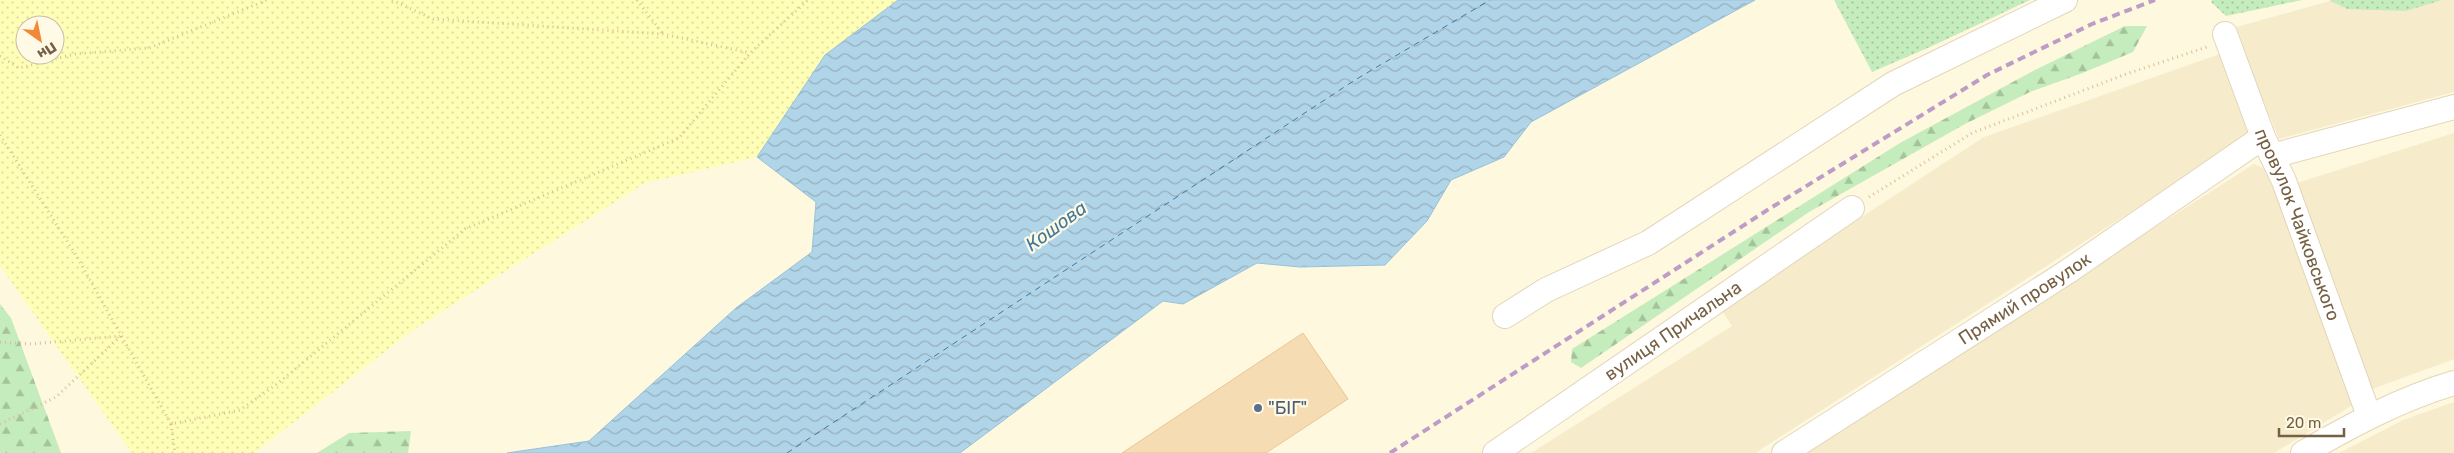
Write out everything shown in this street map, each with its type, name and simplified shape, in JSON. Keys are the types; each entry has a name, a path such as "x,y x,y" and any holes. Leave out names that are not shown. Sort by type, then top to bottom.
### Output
{"street":[{"path":"1505,316 1546,290 1648,243 1892,84 2065,0"},
{"name":"провулок Чайковського","path":"2226,37 2267,146 2284,181 2369,416"},
{"name":"Прямий провулок","path":"1784,453 2267,146 2454,107"},
{"name":"вулиця Причальна","path":"1495,453 1852,208"},
{"path":"2303,453 2369,416 2427,391 2454,383"}],"path":[{"path":"0,56 19,68 75,54 149,48 267,0"},
{"path":"392,0 433,19 663,34 750,53"},
{"path":"637,0 663,34"},
{"path":"171,424 240,410 277,384 465,228 679,138 750,53 808,0"},
{"path":"1852,208 1972,133 2226,37"},
{"path":"0,135 77,257 171,424 175,453"},
{"path":"0,342 31,344 121,336"},
{"path":"0,424 56,397 121,336"}],"shaded area":[{"path":"2333,0 2454,0 2454,92 2279,139 2233,28"},
{"path":"2220,54 2249,136 1755,453 1531,453 1732,326 1721,309 1984,137"},
{"path":"2454,133 2454,359 2370,390 2297,183"},
{"path":"2254,164 2270,171 2353,405 2274,453 1802,453"},
{"path":"2454,402 2454,453 2339,453 2403,420"}],"green space":[{"path":"1834,0 2030,0 1872,72"},
{"path":"2212,0 2302,0 2226,16 2211,2"},
{"path":"2329,0 2442,0 2406,11 2347,9"},
{"path":"2125,26 2147,26 2133,52 2030,92 1965,124 1809,212 1581,368 1571,362 1572,349 1900,143 2033,71"},
{"path":"0,304 11,318 61,453 0,453"},
{"path":"411,431 408,453 317,453 349,433"}],"sand":[{"path":"0,0 898,0 825,55 757,157 645,183 413,330 254,453 132,453 0,266"}],"water":[{"name":"Кошова","path":"898,0 1755,0 1531,122 1504,157 1451,180 1427,221 1385,265 1300,267 1257,263 1183,304 1163,301 960,453 507,453 589,441 736,308 812,252 816,202 757,157 825,55"}],"building":[{"path":"1303,333 1348,399 1266,453 1122,453"}],"ferry route":[{"path":"787,453 1355,80 1490,0"}],"railway":[{"path":"1390,453 1769,209 1987,75 2092,24 2155,0"}],"place":[{"name":"\"БІГ\"","path":"1258,408"}]}
